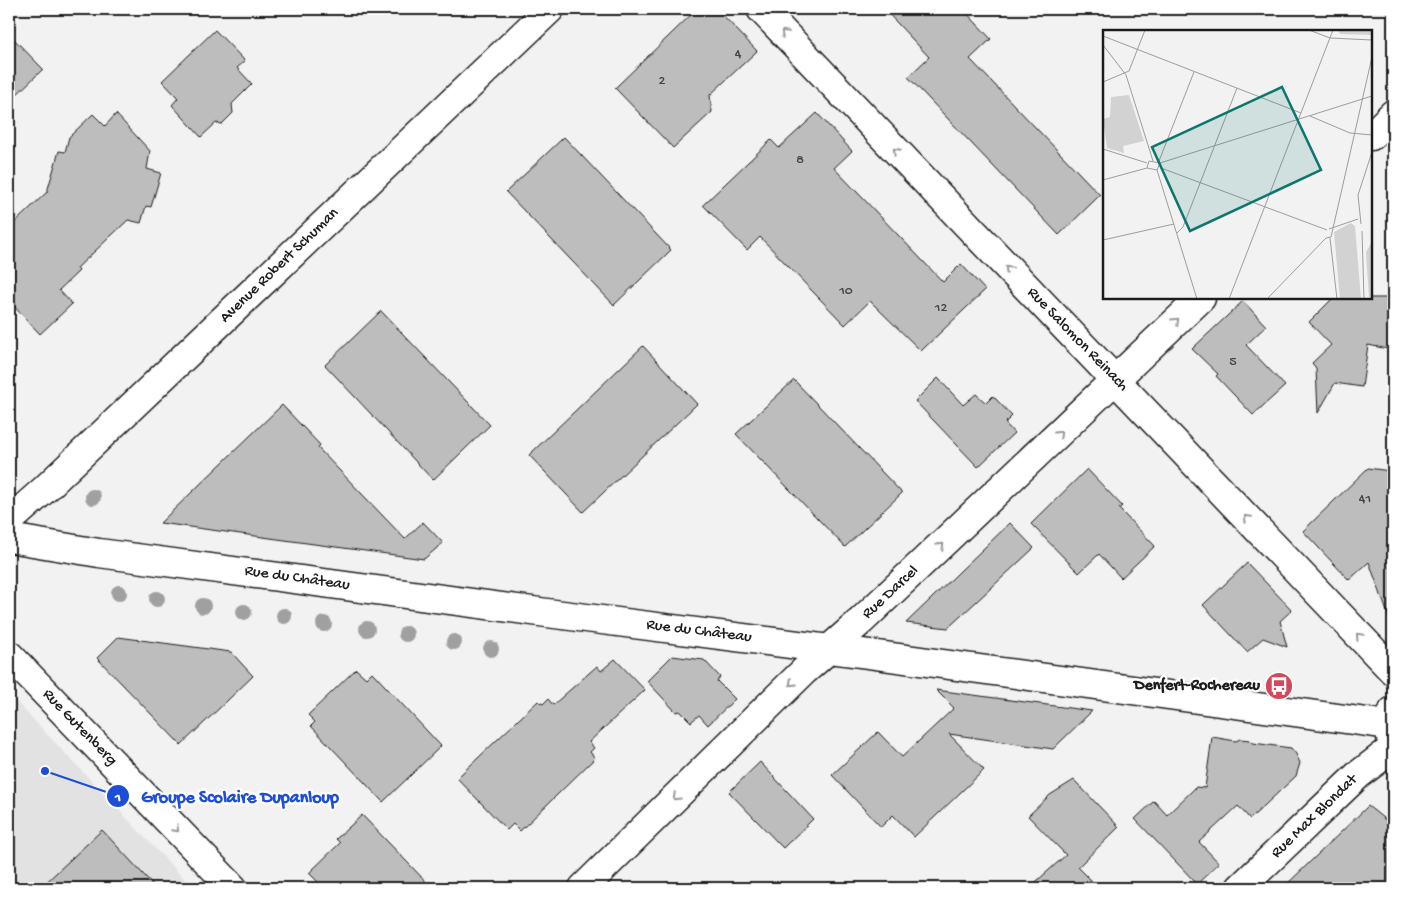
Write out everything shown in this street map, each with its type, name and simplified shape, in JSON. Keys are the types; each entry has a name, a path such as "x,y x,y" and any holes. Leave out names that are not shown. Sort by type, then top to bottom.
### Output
{"street":[{"name":"Avenue Robert Schuman","path":"9,521 45,490 550,9"},
{"name":"Rue Salomon Reinach","path":"761,9 1393,671"},
{"path":"1372,135 1393,114"},
{"name":"Rue Darcel","path":"583,888 828,649 861,621 1199,299"},
{"name":"Rue du Château","path":"9,538 99,553 828,649 1392,733"},
{"name":"Rue Gutenberg","path":"9,655 233,888"},
{"name":"Rue Max Blondat","path":"1240,888 1358,775 1392,733"}],"shaded area":[{"path":"9,694 153,846 193,888 9,888"}],"building":[{"path":"697,9 717,9 757,51 710,95 712,112 673,148 615,88"},
{"path":"884,9 963,9 991,39 970,59 1100,195 1059,235 908,77 929,57"},
{"path":"215,30 245,61 237,68 252,84 232,104 233,113 222,124 216,123 201,137 172,105 178,98 162,81"},
{"path":"9,34 43,69 9,102"},
{"path":"817,113 852,151 834,168 943,282 961,264 985,290 921,351 870,301 845,325 760,237 747,250 703,205 771,140 779,148"},
{"path":"93,114 105,126 116,114 150,151 147,169 161,173 151,207 146,206 141,223 128,220 77,268 79,271 59,290 72,304 40,334 9,301 9,228 47,192 59,151 65,152 69,137"},
{"path":"564,137 671,250 614,305 506,192"},
{"path":"1393,298 1393,350 1368,345 1362,387 1335,383 1318,413 1316,368 1312,363 1331,345 1309,322 1332,299"},
{"path":"1243,301 1266,326 1246,345 1285,386 1253,415 1216,376 1218,374 1192,349"},
{"path":"381,311 490,425 433,480 325,365"},
{"path":"643,346 697,404 583,512 529,455"},
{"path":"938,378 963,405 976,394 986,403 993,396 1012,416 1005,423 1014,433 978,467 915,401"},
{"path":"794,380 902,493 845,547 736,434"},
{"path":"282,405 320,445 318,448 405,539 423,522 443,543 424,559 160,523"},
{"path":"1368,468 1390,471 1389,483 1393,484 1393,619 1390,620 1369,562 1349,580 1303,531"},
{"path":"1087,469 1122,506 1119,509 1155,546 1121,578 1099,554 1079,573 1031,524"},
{"path":"1010,523 1034,548 948,628 906,623"},
{"path":"1247,563 1292,610 1280,621 1287,647 1263,638 1247,652 1203,605"},
{"path":"118,637 231,652 253,676 181,745 97,658"},
{"path":"672,656 704,660 720,677 717,681 735,699 708,725 699,715 691,722 680,711 676,712 647,681"},
{"path":"615,659 645,690 589,742 594,748 590,752 595,758 520,831 513,824 507,830 457,778 538,701 543,704 548,699 553,705 597,666 601,671"},
{"path":"356,669 366,678 372,672 441,746 383,802 311,726 315,722 308,715"},
{"path":"936,690 1092,711 1053,749 949,734 984,770 914,837 893,815 881,827 832,775 878,732 902,757 954,708"},
{"path":"1212,737 1236,741 1240,739 1250,740 1253,743 1291,748 1300,763 1296,776 1250,819 1238,806 1199,842 1219,863 1197,884 1135,819 1154,801 1167,815 1196,787 1205,788"},
{"path":"760,762 813,819 783,848 729,792"},
{"path":"1074,780 1119,827 1078,867 1099,888 1029,888 1066,855 1028,816 1050,795"},
{"path":"1368,806 1393,826 1393,888 1283,888"},
{"path":"362,815 432,888 324,888 309,873 340,843 336,839"},
{"path":"102,830 156,888 40,888"}],"place":[{"name":"Denfert-Rochereau","path":"1279,686"},
{"name":"Groupe Scolaire Dupanloup","path":"45,771"}]}
